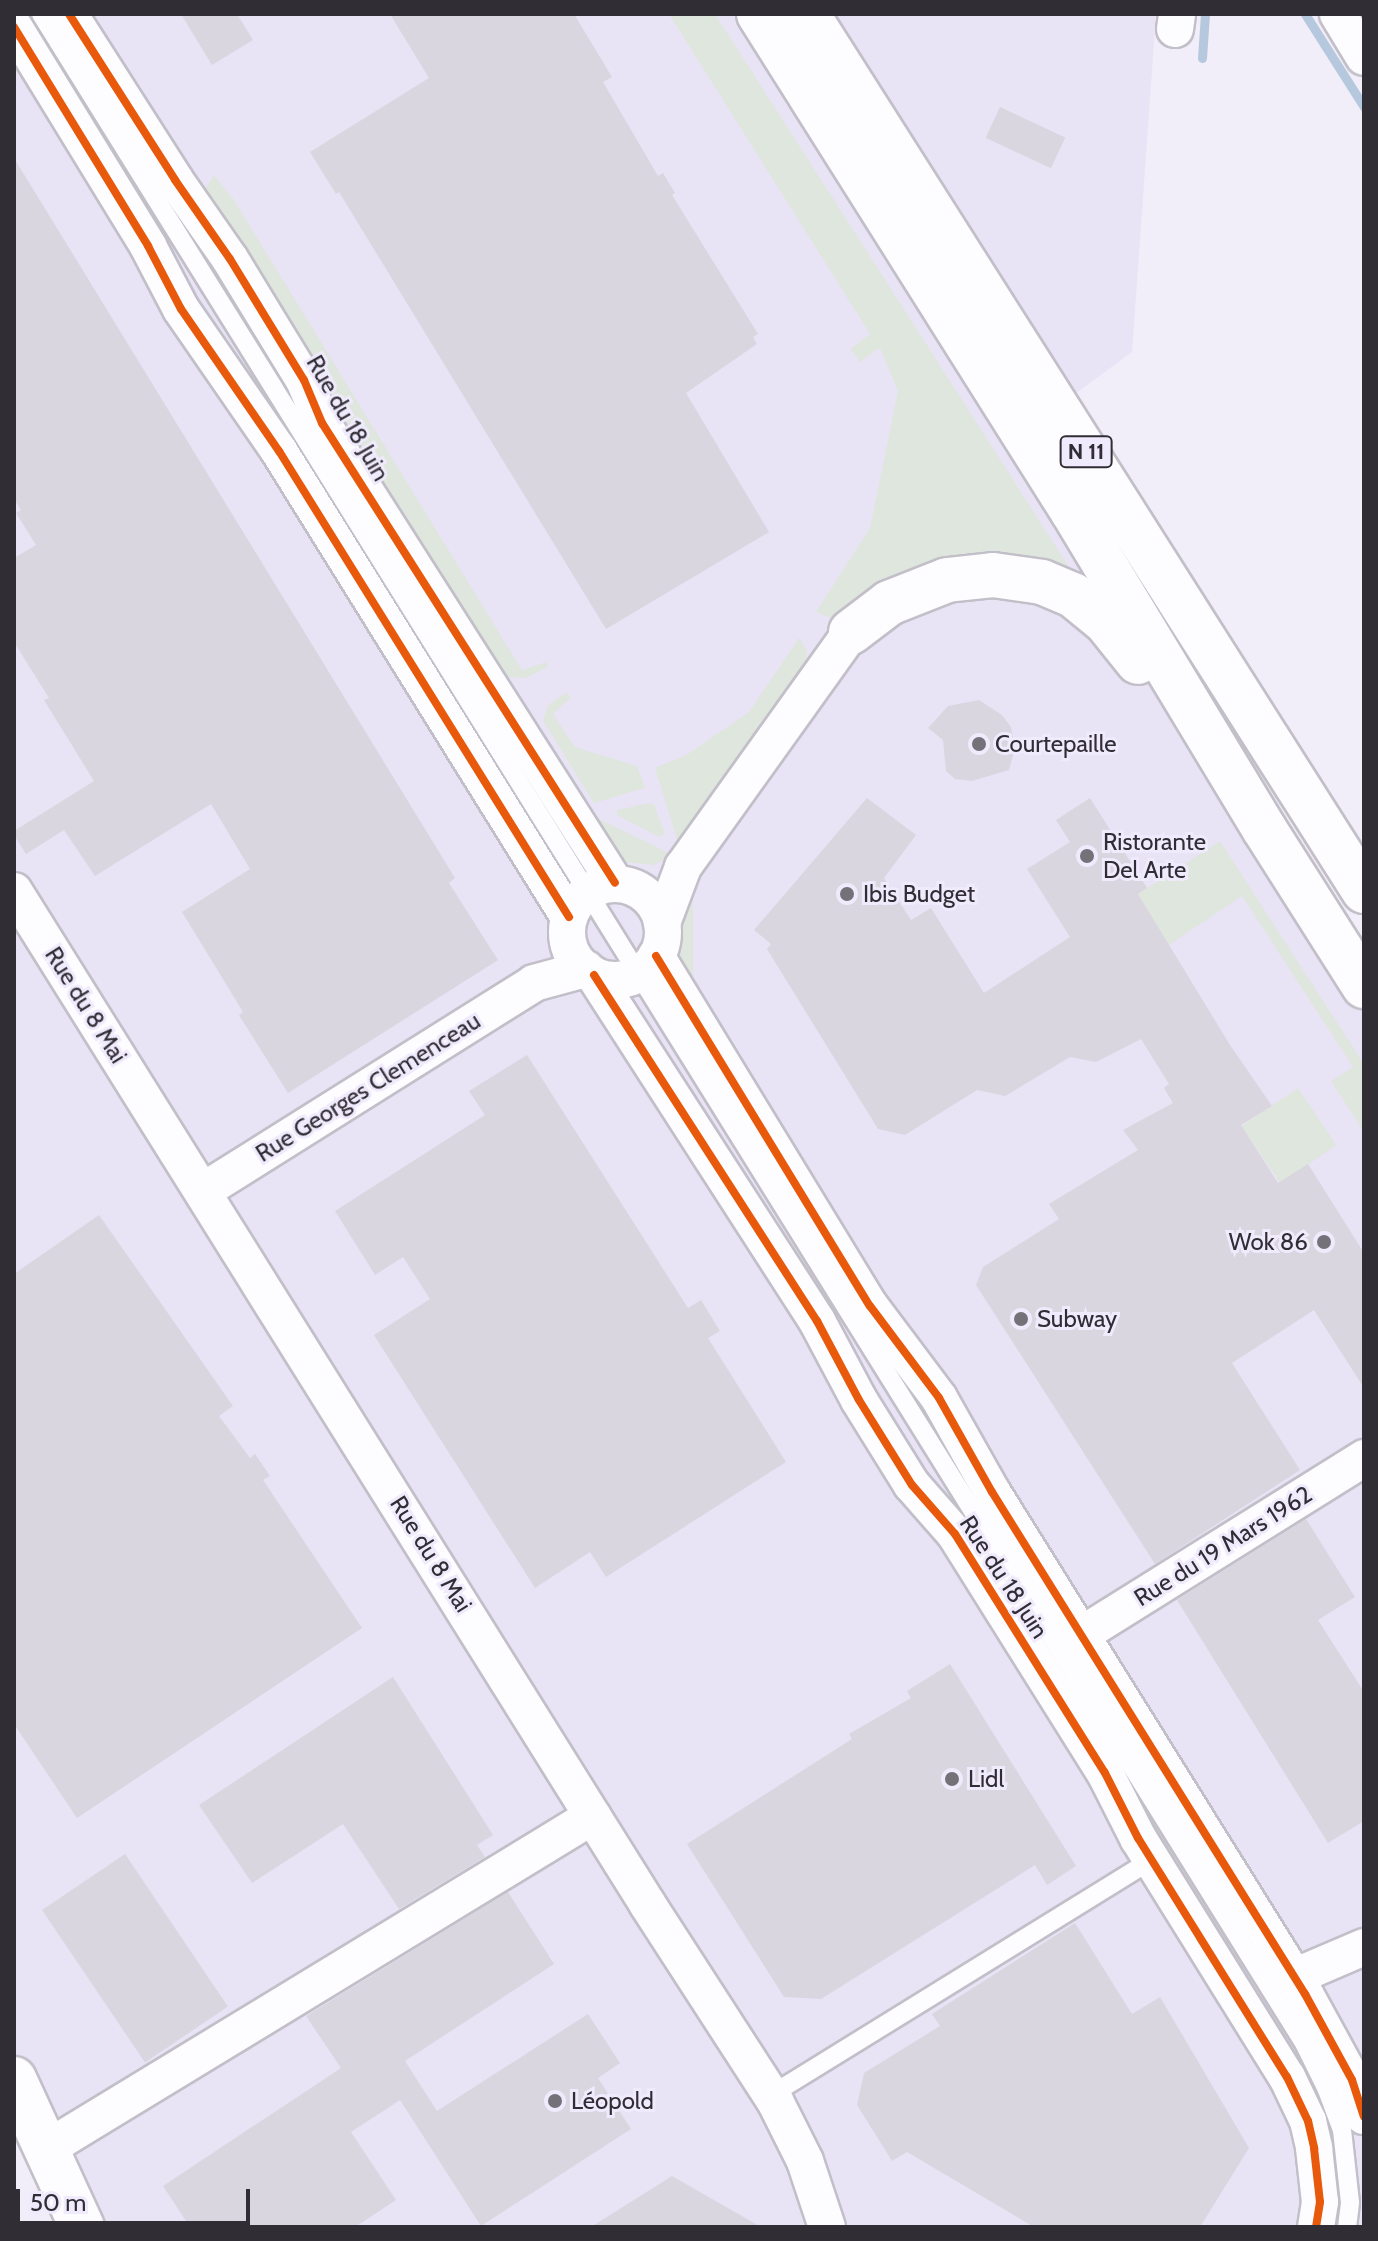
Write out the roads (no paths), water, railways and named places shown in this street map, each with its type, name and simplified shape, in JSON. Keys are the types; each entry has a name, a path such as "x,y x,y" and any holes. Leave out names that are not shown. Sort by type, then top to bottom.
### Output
{"main road":[{"name":"N 11","path":"759,14 1073,512 1265,830 1364,986"},
{"name":"N 11","path":"807,14 1364,891"},
{"path":"851,632 889,603 947,580 993,575 1042,582 1073,595 1114,632 1265,830"},
{"path":"14,2079 82,2227"}],"street":[{"name":"Rue du 18 Juin","path":"69,14 175,180 230,259 304,380 322,423 595,903 576,959 590,972 817,1321 859,1400 912,1485 955,1534 1105,1773 1177,1845 1284,2002 1287,2077 1311,2130 1318,2172 1316,2227"},
{"path":"1338,14 1364,57"},
{"path":"14,27 148,246 181,309 595,903"},
{"path":"534,983 590,972 623,979 652,951 680,873 772,738 851,632"},
{"path":"534,983 595,903 680,873"},
{"name":"Rue du 8 Mai","path":"14,891 771,2095 805,2161 827,2227"},
{"name":"Rue du 18 Juin","path":"595,903 651,899 652,951 870,1306 939,1398 992,1492 1081,1635 1177,1845 1284,2002 1352,2080 1364,2116"},
{"name":"Rue Georges Clemenceau","path":"203,1191 534,983"},
{"name":"Rue du 19 Mars 1962","path":"1081,1635 1364,1458"},
{"path":"46,2149 593,1816"},
{"path":"1284,2002 1364,1947"}],"lane":[{"path":"41,14 595,903 652,951 1177,1845 771,2095"},
{"path":"1284,2002 1322,2080 1342,2130 1350,2203 1347,2227"}],"waterway":[{"path":"1202,58 1205,14"},
{"path":"1305,14 1364,107"}],"place":[{"name":"Courtepaille","path":"979,744"},
{"name":"Ristorante Del Arte","path":"1087,856"},
{"name":"Ibis Budget","path":"847,894"},
{"name":"Wok 86","path":"1324,1242"},
{"name":"Subway","path":"1021,1319"},
{"name":"Lidl","path":"952,1779"},
{"name":"Léopold","path":"555,2101"}]}
